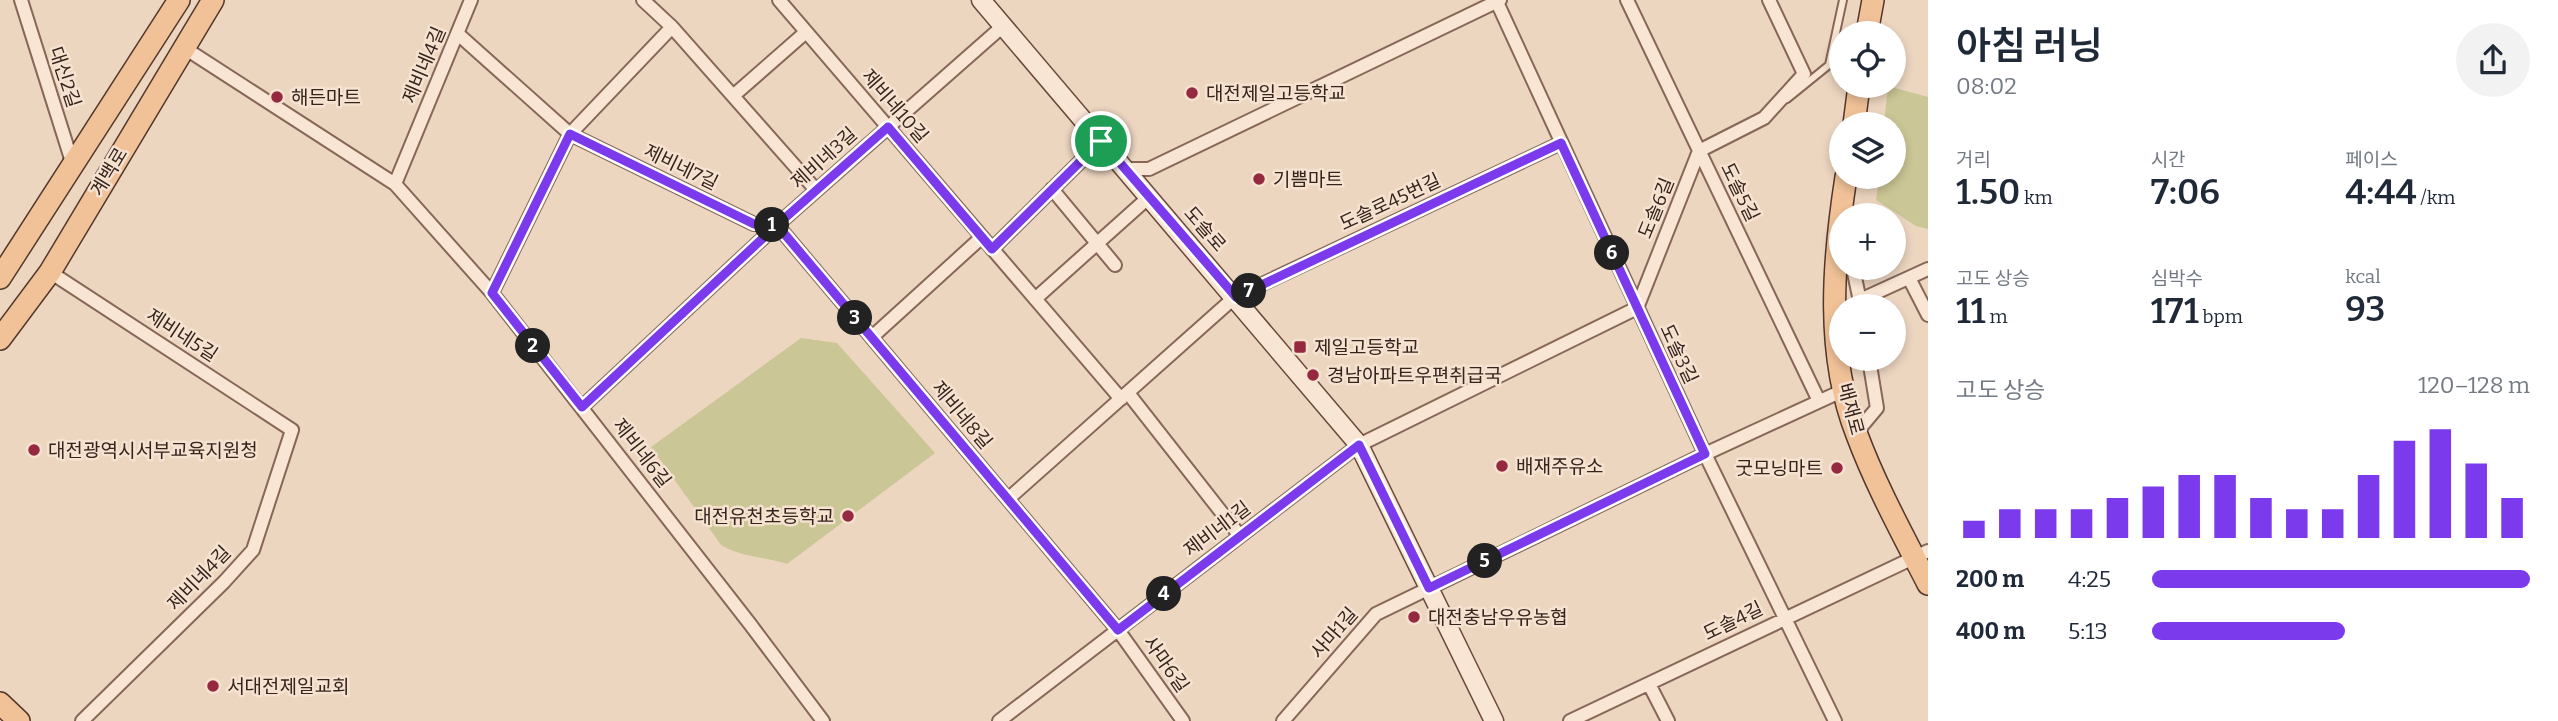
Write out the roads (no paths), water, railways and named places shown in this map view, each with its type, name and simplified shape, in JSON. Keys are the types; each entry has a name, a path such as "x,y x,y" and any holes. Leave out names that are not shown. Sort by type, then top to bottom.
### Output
{"main road":[{"name":"계백로","path":"4,264 74,166 179,0"},
{"name":"계백로","path":"0,339 50,272 213,0"},
{"path":"1869,21 1873,0"},
{"name":"배재로","path":"1837,280 1835,325 1844,390 1856,433 1887,505 1921,554 1928,584"},
{"path":"0,703 19,721"}],"street":[{"name":"대신2길","path":"21,0 74,166"},
{"name":"제비네4길","path":"395,184 471,0"},
{"path":"643,0 672,27 816,190"},
{"name":"제비네10길","path":"779,0 1035,299 1124,396 1240,536"},
{"name":"도솔로","path":"981,0 1359,445 1494,721"},
{"name":"도솔5길","path":"1627,0 1819,401"},
{"path":"1699,151 1764,117 1804,74 1769,0"},
{"path":"1125,169 1149,169 1497,1"},
{"name":"도솔3길","path":"1497,1 1705,454 1835,721"},
{"name":"제비네3길","path":"582,407 777,225 1003,26"},
{"path":"492,293 570,134 672,27"},
{"path":"733,96 806,32"},
{"name":"제비네7길","path":"458,34 570,134 754,224 777,225"},
{"name":"제비네6길","path":"183,47 395,184 492,293 823,721"},
{"path":"992,249 1101,141"},
{"name":"도솔로45번길","path":"1236,297 1561,143"},
{"name":"도솔6길","path":"1637,308 1699,151"},
{"path":"1052,189 1115,265"},
{"path":"1035,299 1149,197"},
{"name":"제비네8길","path":"777,225 1118,630"},
{"path":"872,337 982,237"},
{"path":"1878,294 1928,270"},
{"name":"제비네5길","path":"50,272 292,430"},
{"path":"1909,278 1928,316"},
{"path":"1008,499 1236,297"},
{"path":"1359,445 1637,308"},
{"path":"1856,433 1877,408 1871,371"},
{"path":"1429,588 1844,390"},
{"name":"제비네4길","path":"82,721 225,582 253,550 292,430"},
{"name":"제비네1길","path":"999,721 1359,445"},
{"name":"도솔4길","path":"1570,721 1921,554"},
{"name":"사마1길","path":"1283,721 1376,614 1429,588"},
{"name":"사마6길","path":"1118,630 1183,721"},
{"path":"1649,684 1668,721"}],"lane":[{"path":"1764,117 1829,65 1843,0"}],"place":[{"name":"대전제일고등학교","path":"1192,93"},
{"name":"해든마트","path":"277,97"},
{"name":"기쁨마트","path":"1259,179"},
{"name":"제일고등학교","path":"1300,347"},
{"name":"경남아파트우편취급국","path":"1313,375"},
{"name":"대전광역시서부교육지원청","path":"34,450"},
{"name":"배재주유소","path":"1502,466"},
{"name":"굿모닝마트","path":"1837,468"},
{"name":"대전유천초등학교","path":"848,516"},
{"name":"대전충남우유농협","path":"1414,617"},
{"name":"서대전제일교회","path":"213,686"}]}
